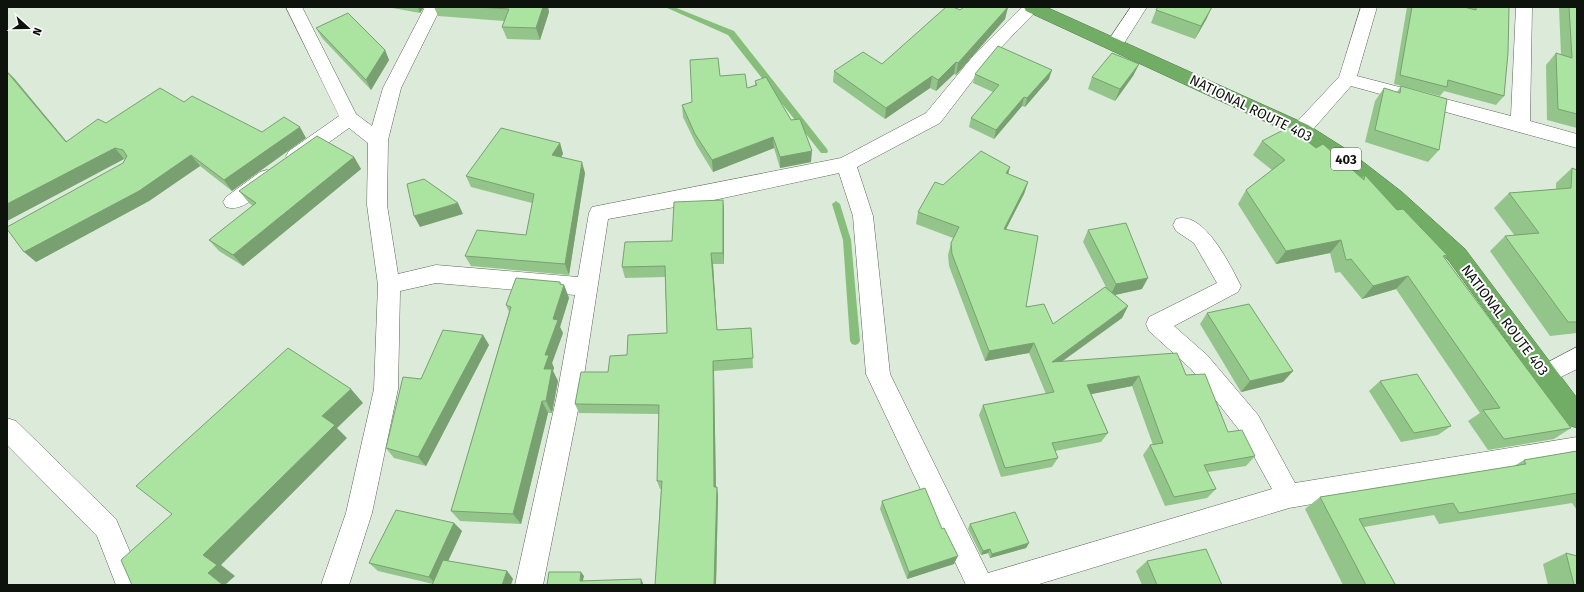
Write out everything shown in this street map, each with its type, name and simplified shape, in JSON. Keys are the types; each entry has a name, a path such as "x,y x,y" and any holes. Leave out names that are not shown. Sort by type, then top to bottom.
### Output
{"highway":[{"name":"NATIONAL ROUTE 403","path":"1032,7 1301,130 1342,156 1396,197 1457,255 1577,418"}],"street":[{"path":"294,7 349,118 378,140"},
{"path":"335,585 359,513 386,389 389,285 377,205 378,140 392,88 434,7"},
{"path":"530,585 569,395 599,213 714,192 846,164 933,118 980,59 1032,7"},
{"path":"1114,44 1139,7"},
{"path":"1301,130 1347,79 1369,7"},
{"path":"1520,126 1524,7"},
{"path":"1347,79 1577,141"},
{"path":"233,202 349,118"},
{"path":"846,164 863,216 878,374 980,585"},
{"path":"1183,225 1201,237 1230,286 1157,324 1199,362 1249,423 1288,496"},
{"path":"389,285 436,274 587,287"},
{"path":"1545,375 1577,357"},
{"path":"7,429 107,528 130,585"},
{"path":"991,585 1288,496 1577,448"}],"building":[{"path":"477,7 543,7 536,28 502,27 509,9"},
{"path":"946,7 953,7 960,10 964,7 1008,7 958,63 956,62 938,80 932,76 886,108 834,71 863,52 882,64"},
{"path":"1158,7 1212,7 1201,26 1156,10"},
{"path":"1412,7 1464,7 1476,10 1476,7 1509,7 1508,53 1504,96 1448,80 1447,87 1400,75"},
{"path":"1569,7 1577,7 1577,114 1558,109 1556,53 1572,58"},
{"path":"348,13 385,50 366,80 316,28"},
{"path":"998,46 1052,70 1027,98 1024,97 996,130 971,118 999,85 975,74"},
{"path":"1112,53 1139,64 1120,89 1092,77"},
{"path":"718,58 720,76 745,74 747,88 757,85 755,81 766,77 791,120 800,119 812,151 780,157 773,137 712,160 695,134 682,105 692,102 690,60"},
{"path":"7,72 66,142 98,119 106,123 160,88 184,102 192,96 262,132 284,117 300,127 224,180 191,155 139,191 24,252 7,227 123,163 127,156 123,150 115,148 7,204"},
{"path":"1401,86 1447,99 1439,150 1375,130 1384,88 1400,93"},
{"path":"1289,127 1316,148 1323,144 1364,180 1365,175 1397,210 1403,209 1447,255 1443,256 1571,428 1504,439 1483,410 1500,408 1408,276 1373,286 1351,259 1346,260 1341,240 1286,251 1246,190 1285,160 1262,141"},
{"path":"501,128 560,143 552,155 582,162 565,264 465,256 477,230 526,235 534,194 466,176"},
{"path":"317,136 354,157 233,255 209,240 256,203 239,191"},
{"path":"981,151 1010,167 1006,173 1028,182 1004,229 1038,236 1026,307 1044,304 1053,324 1105,287 1128,306 1052,362 1177,353 1186,375 1205,374 1228,432 1242,430 1255,456 1204,465 1216,489 1174,497 1150,445 1163,443 1139,376 1087,385 1108,433 1052,443 1058,458 1005,468 983,405 1054,392 1034,343 989,351 952,254 951,243 959,227 918,212 935,182 943,185"},
{"path":"1572,168 1577,170 1577,322 1568,322 1505,236 1539,233 1509,193 1571,188"},
{"path":"424,179 458,203 414,216 407,184"},
{"path":"723,200 723,253 711,253 717,330 751,328 753,358 713,361 714,487 717,487 714,585 655,585 662,481 657,481 659,405 575,404 581,372 608,372 610,356 627,355 628,335 667,333 665,266 622,267 625,242 672,241 674,202"},
{"path":"1126,223 1148,278 1116,284 1088,230"},
{"path":"516,278 560,282 560,284 564,285 553,319 558,320 545,355 549,355 544,369 552,369 546,401 542,401 513,514 451,511 511,307 506,305"},
{"path":"1249,304 1293,371 1250,381 1207,313"},
{"path":"443,330 483,335 418,457 386,448 403,377 421,379"},
{"path":"288,348 351,389 322,416 335,425 203,555 217,565 208,573 223,585 132,585 121,560 172,514 136,486"},
{"path":"1417,374 1451,426 1414,433 1380,381"},
{"path":"1577,451 1577,493 1459,513 1453,503 1359,519 1395,584 1390,585 1366,585 1320,497 1526,464 1524,460"},
{"path":"925,488 942,529 944,528 958,556 909,572 882,501"},
{"path":"396,510 454,523 429,577 369,563"},
{"path":"1015,512 1029,543 992,554 990,549 983,551 970,524"},
{"path":"1206,549 1222,585 1157,585 1147,561"},
{"path":"1566,553 1577,556 1577,585 1574,585"},
{"path":"443,560 507,571 502,585 432,585"},
{"path":"549,572 581,572 580,581 641,579 641,585 547,585"}],"waterway":[{"path":"668,7 731,33 824,151"},
{"path":"836,204 847,240 855,341"}]}
